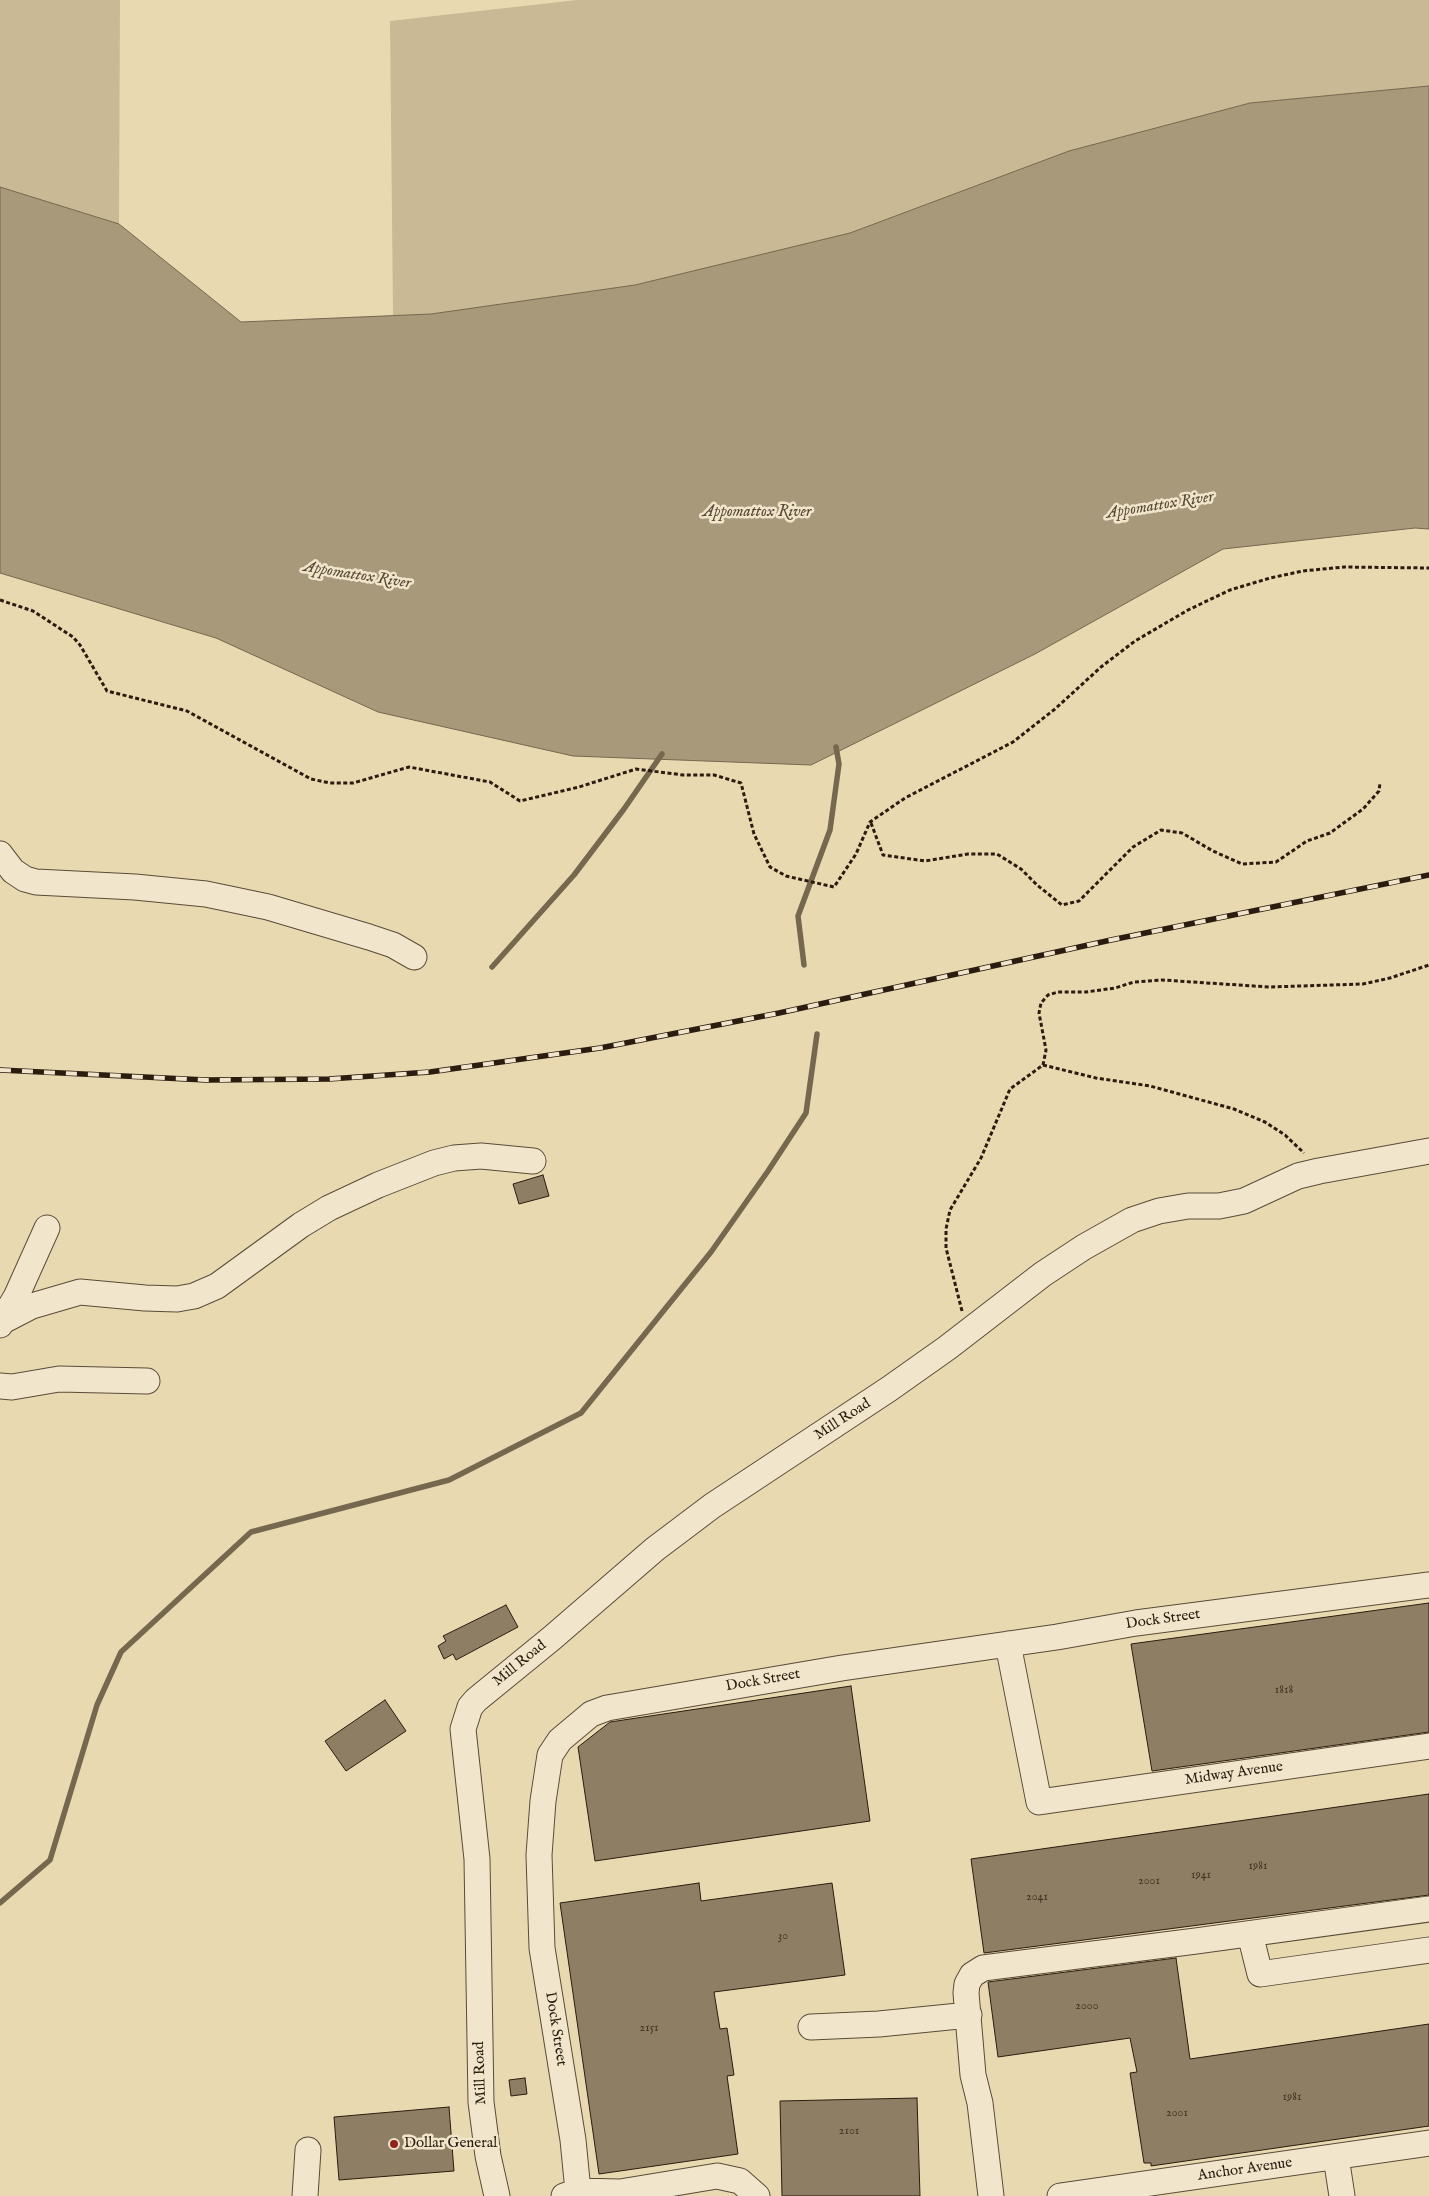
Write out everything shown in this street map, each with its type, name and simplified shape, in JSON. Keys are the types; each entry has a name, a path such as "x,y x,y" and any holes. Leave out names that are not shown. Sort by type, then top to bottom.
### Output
{"street":[{"path":"0,854 13,871 25,879 36,882 135,887 206,894 268,907 370,936 393,945 414,957"},
{"name":"Mill Road","path":"497,2196 488,2156 481,2102 477,1859 463,1729 470,1707 476,1700 552,1638 655,1549 712,1506 889,1389 1043,1274 1084,1247 1132,1220 1159,1211 1188,1206 1219,1206 1244,1201 1298,1176 1319,1170 1429,1151"},
{"path":"1,1324 32,1306 80,1292 177,1299 194,1296 217,1286 301,1225 329,1208 434,1163 454,1158 481,1156 533,1161"},
{"path":"1,1324 16,1297 47,1228"},
{"path":"0,1386 12,1387 59,1379 146,1382"},
{"name":"Dock Street","path":"571,2194 573,2140 542,1948 539,1855 543,1801 550,1755 556,1744 590,1714 607,1708 842,1668 1136,1623 1429,1585"},
{"name":"Midway Avenue","path":"1008,1644 1038,1802 1429,1746"},
{"path":"991,2196 980,2103 973,2075 967,1984 972,1975 983,1968 1429,1909"},
{"path":"1250,1934 1260,1974 1429,1950"},
{"path":"811,2027 879,2024 969,2015"},
{"name":"Anchor Avenue","path":"1060,2196 1429,2143"},
{"path":"305,2196 308,2150"},
{"path":"1336,2157 1342,2196"},
{"path":"571,2194 620,2192 717,2176 740,2181 757,2196"}],"path":[{"path":"0,600 33,611 73,637 80,645 107,691 187,711 311,779 330,783 353,783 409,768 490,782 520,801 578,787 636,769 683,775 714,775 741,783 754,834 770,867 786,876 834,887 856,854 870,822 905,798 1013,742 1055,709 1102,666 1135,641 1188,610 1213,598 1270,578 1303,571 1344,567 1429,568"},
{"path":"870,822 883,855 925,861 968,854 997,854 1021,869 1036,885 1062,905 1079,901 1133,847 1161,830 1182,833 1213,851 1242,864 1276,862 1307,841 1330,833 1362,810 1380,791 1380,783"},
{"path":"969,1331 956,1292 946,1248 946,1229 950,1210 981,1158 1010,1089 1043,1065 1046,1050 1039,1013 1041,1003 1048,996 1058,992 1086,992 1115,988 1134,982 1162,980 1268,987 1363,984 1390,978 1429,965"},
{"path":"1043,1065 1096,1078 1150,1086 1234,1109 1265,1122 1285,1135 1319,1170"}],"shaded area":[{"path":"0,0 120,0 119,224 0,187"},
{"path":"577,0 1429,0 1429,86 1250,103 1069,151 850,233 635,285 431,314 393,316 390,21"}],"water":[{"name":"Appomattox River","path":"1429,86 1429,529 1415,528 1223,549 1035,654 811,765 573,756 378,712 216,638 0,573 0,187 119,224 241,322 431,314 635,285 850,233 1069,151 1250,103"}],"building":[{"path":"543,1175 549,1196 519,1204 513,1184"},
{"path":"1429,1603 1429,1732 1152,1771 1131,1644"},
{"path":"506,1605 518,1627 456,1660 453,1654 444,1659 438,1646 446,1641 443,1636"},
{"path":"851,1686 870,1821 595,1861 578,1747 610,1722"},
{"path":"385,1700 406,1731 346,1771 325,1741"},
{"path":"1429,1794 1429,1895 984,1953 971,1859"},
{"path":"699,1883 701,1901 832,1883 845,1975 714,1992 720,2029 727,2028 734,2075 727,2076 738,2154 599,2174 560,1903"},
{"path":"1176,1958 1190,2059 1429,2024 1429,2126 1151,2166 1151,2163 1144,2163 1130,2073 1137,2072 1130,2038 998,2057 988,1982"},
{"path":"525,2078 527,2094 511,2096 509,2080"},
{"path":"917,2098 920,2196 782,2196 780,2101"},
{"name":"Dollar General","path":"449,2107 454,2171 339,2180 334,2117"}],"waterway":[{"path":"804,965 798,916 830,830 839,764 836,747"},
{"path":"492,967 574,875 624,809 662,754"},
{"path":"0,1903 50,1860 97,1705 121,1652 251,1532 449,1480 581,1413 711,1252 806,1113 817,1034"}],"railway":[{"path":"0,1070 206,1080 329,1079 430,1072 600,1048 779,1013 1111,940 1429,875"}],"place":[{"name":"Dollar General","path":"394,2144"}]}
